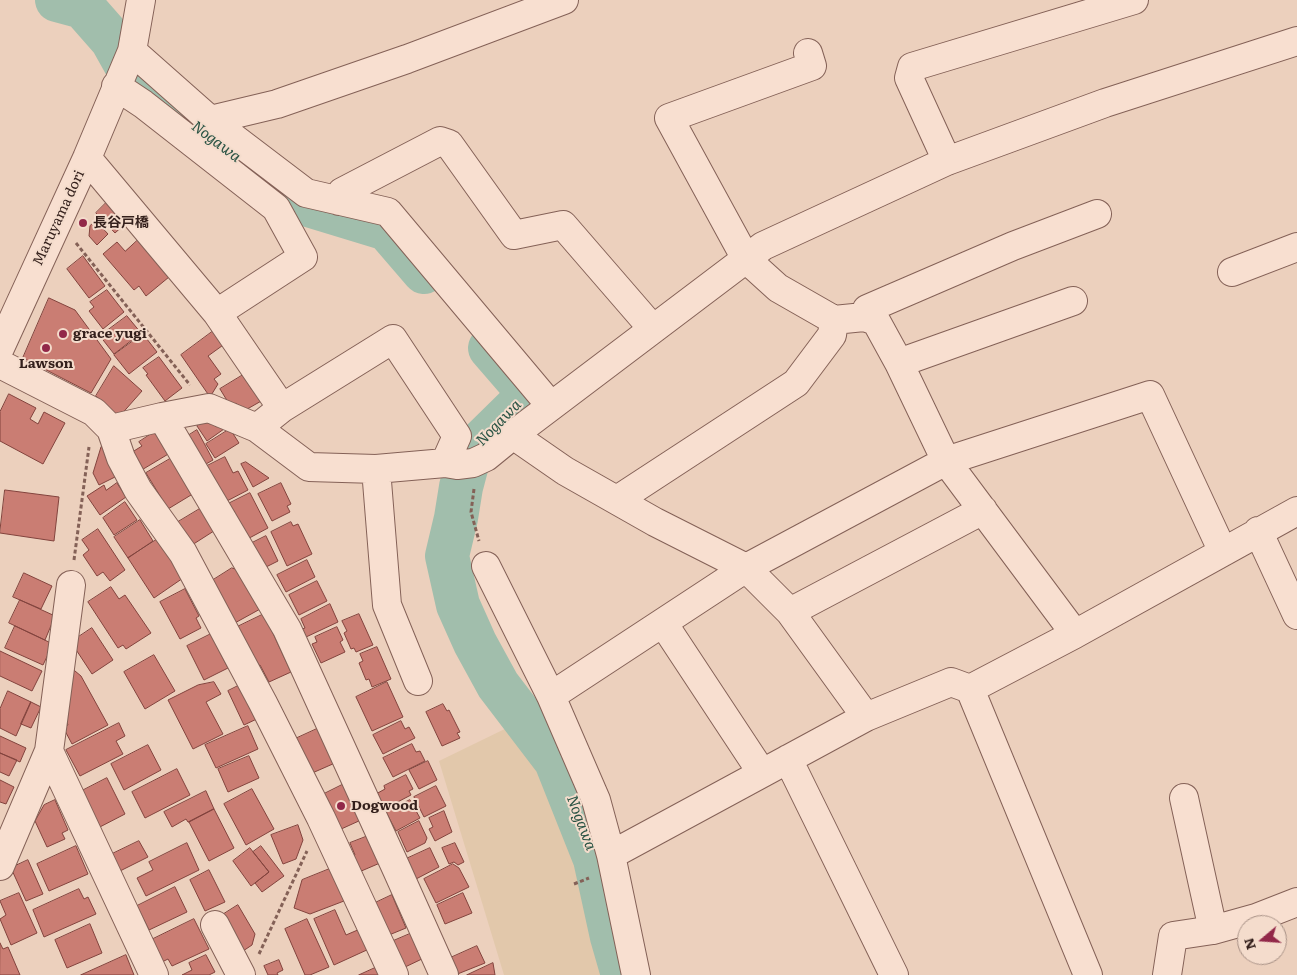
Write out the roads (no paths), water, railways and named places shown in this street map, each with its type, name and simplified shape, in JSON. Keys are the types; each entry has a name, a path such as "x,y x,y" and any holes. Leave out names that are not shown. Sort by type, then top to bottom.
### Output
{"street":[{"name":"Maruyama dori","path":"0,348 6,316 58,220 87,158 132,51 141,0"},
{"path":"210,120 277,104 342,82 564,0"},
{"path":"947,161 909,78 912,67 1134,0"},
{"path":"0,364 103,421 162,417 209,408 257,428 309,467 376,469 463,463 486,457 763,246 947,161 1105,103 1297,41"},
{"path":"132,51 210,120 306,193 388,212 551,406"},
{"path":"808,53 812,66 669,118 746,258 778,288 834,320 864,317 876,321 899,363 946,461 1075,634"},
{"path":"116,86 144,104 276,208 303,257 217,313"},
{"path":"339,201 342,192 440,141 449,144 514,235 563,225 653,329"},
{"path":"87,158 217,313 282,408"},
{"path":"864,317 867,309 1013,246 1097,214"},
{"path":"1232,272 1297,247"},
{"path":"899,363 1073,301"},
{"path":"616,500 796,383 832,334 834,320"},
{"path":"257,428 282,408 393,339 457,436 463,463"},
{"path":"551,696 746,568 946,461 1150,395 1223,552"},
{"path":"162,417 287,629 444,975"},
{"path":"103,421 138,490 183,553 263,703 321,818 394,975"},
{"path":"513,435 565,471 655,522 746,568 790,612 866,717"},
{"path":"376,469 387,605 418,681"},
{"path":"790,612 983,510"},
{"path":"970,689 1075,634 1297,511"},
{"path":"1258,531 1297,615"},
{"path":"486,566 551,696 596,800 611,855 636,975"},
{"path":"0,866 49,751 71,585"},
{"path":"663,624 762,773"},
{"path":"611,855 866,717 951,682 970,689 1088,975"},
{"path":"49,751 154,975"},
{"path":"788,759 894,975"},
{"path":"1184,798 1213,930"},
{"path":"1167,975 1173,936 1213,930 1256,918 1297,902"},
{"path":"214,926 249,966"}],"waterway":[{"name":"Nogawa","path":"57,0 83,7 112,40 136,83 295,201 387,229 424,272"},
{"name":"Nogawa","path":"490,348 522,385 524,400 470,453 447,556 458,605 475,643 498,685 556,761 595,859 612,937 623,975"}],"place":[{"name":"長谷戸橋","path":"83,223"},
{"name":"grace yugi","path":"63,334"},
{"name":"Lawson","path":"46,348"},
{"name":"Dogwood","path":"341,806"}]}
